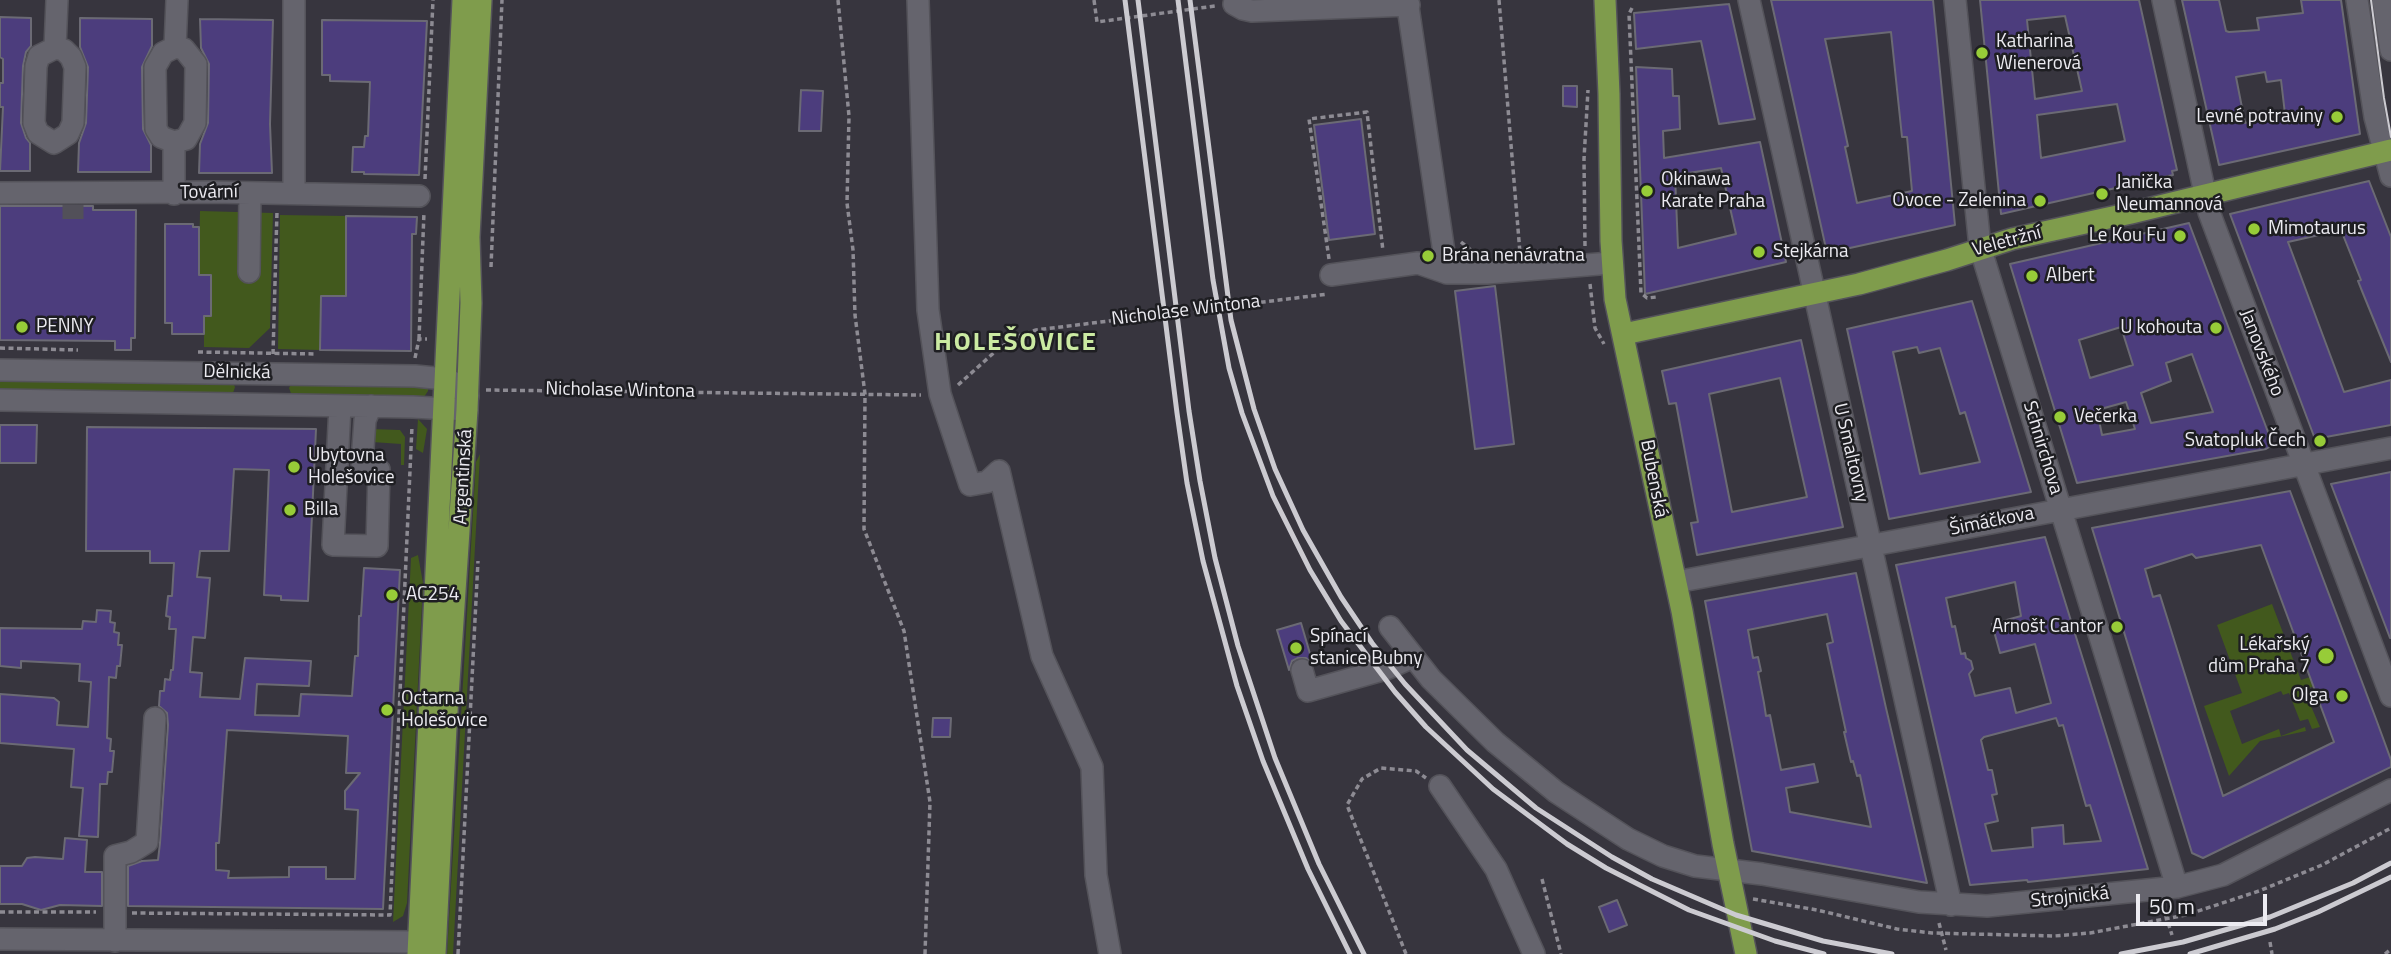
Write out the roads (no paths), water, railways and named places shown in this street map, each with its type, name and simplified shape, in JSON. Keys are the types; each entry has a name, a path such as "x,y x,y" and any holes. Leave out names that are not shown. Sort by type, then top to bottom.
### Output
{"main road":[{"name":"Argentinská","path":"424,950 445,379 463,0"},
{"name":"Argentinská","path":"424,950 474,399 469,236 481,0"},
{"name":"Bubenská","path":"1605,0 1611,263 1615,299 1675,582 1746,954"},
{"name":"Veletržní","path":"1624,334 1907,272 1980,247 2387,151"}],"street":[{"path":"55,48 57,0"},
{"path":"175,47 177,0"},
{"path":"286,193 294,0"},
{"path":"918,0 928,310 940,394 970,485 987,482 999,471 1042,656 1092,767 1096,875 1110,954"},
{"name":"U Smaltovny","path":"1749,0 1870,545 1943,905"},
{"name":"Schnirchova","path":"1955,0 1980,247 2060,509 2167,888"},
{"name":"Janovského","path":"2163,0 2209,212 2391,696"},
{"path":"2357,0 2391,176"},
{"path":"2383,0 2389,24 2391,50"},
{"path":"1228,4 1252,11 1408,3 1447,273"},
{"path":"2361,27 2389,24"},
{"path":"175,47 184,49 196,64 195,122 186,139 174,142 161,137 156,128 155,67 163,53 175,47"},
{"path":"174,142 174,194"},
{"name":"Tovární","path":"0,193 73,199 250,193 423,195"},
{"path":"250,193 250,272"},
{"path":"1330,284 1385,268 1419,263 1447,273 1487,273 1611,263"},
{"name":"Dělnická","path":"0,370 415,376 445,379"},
{"path":"271,405 272,374"},
{"path":"445,379 460,386 474,399"},
{"name":"Dělnická","path":"0,400 444,408 474,399"},
{"path":"340,406 333,545 377,546 379,470 362,462"},
{"path":"362,462 365,420 371,407"},
{"name":"Šimáčkova","path":"1675,582 2391,448"},
{"path":"337,476 362,462"},
{"name":"Strojnická","path":"1390,627 1462,712 1529,772 1584,812 1628,839 1663,856 1695,866 1943,905 1986,906 2167,888 2223,876 2391,790"},
{"path":"1302,670 1308,691 1386,669 1413,657"},
{"path":"115,941 115,856 131,852 147,842 155,718"},
{"path":"1440,786 1496,869 1534,954"},
{"path":"0,939 115,941 238,948 424,950"}],"tunnel":[{"path":"73,205 73,219"}],"tram line":[{"path":"2371,0 2391,137"}],"railway":[{"path":"1125,0 1177,413 1187,483 1203,561 1237,686 1263,761 1308,869 1350,954"},
{"path":"1138,0 1189,411 1215,558 1238,646 1275,758 1319,864 1364,954"},
{"path":"1178,0 1213,280 1229,368 1242,413 1273,496 1310,570 1341,621 1395,692 1426,727 1493,789 1567,844 1606,868 1689,910 1775,941 1824,954"},
{"path":"1190,0 1231,320 1254,409 1275,469 1303,530 1341,597 1372,643 1405,684 1467,750 1536,808 1612,857 1652,879 1736,915 1823,941 1892,954"},
{"path":"2121,954 2183,942 2270,917 2353,883 2391,863"},
{"path":"2190,954 2275,929 2391,877"}],"place":[{"name":"Katharina Wienerová","path":"1982,53"},
{"name":"Levné potraviny","path":"2337,117"},
{"name":"Okinawa Karate Praha","path":"1647,191"},
{"name":"Janička Neumannová","path":"2102,194"},
{"name":"Ovoce - Zelenina","path":"2040,201"},
{"name":"Mimotaurus","path":"2254,229"},
{"name":"Le Kou Fu","path":"2180,236"},
{"name":"Stejkárna","path":"1759,252"},
{"name":"Brána nenávratna","path":"1428,256"},
{"name":"Albert","path":"2032,276"},
{"name":"PENNY","path":"22,327"},
{"name":"U kohouta","path":"2216,328"},
{"name":"Večerka","path":"2060,417"},
{"name":"Svatopluk Čech","path":"2320,441"},
{"name":"Ubytovna Holešovice","path":"294,467"},
{"name":"Billa","path":"290,510"},
{"name":"AC254","path":"392,595"},
{"name":"Arnošt Cantor","path":"2117,627"},
{"name":"Spínací stanice Bubny","path":"1296,648"},
{"name":"Lékařský dům Praha 7","path":"2326,656"},
{"name":"Olga","path":"2342,696"},
{"name":"Octarna Holešovice","path":"387,710"}],"district":[{"name":"HOLEŠOVICE","path":"1016,344"}]}
